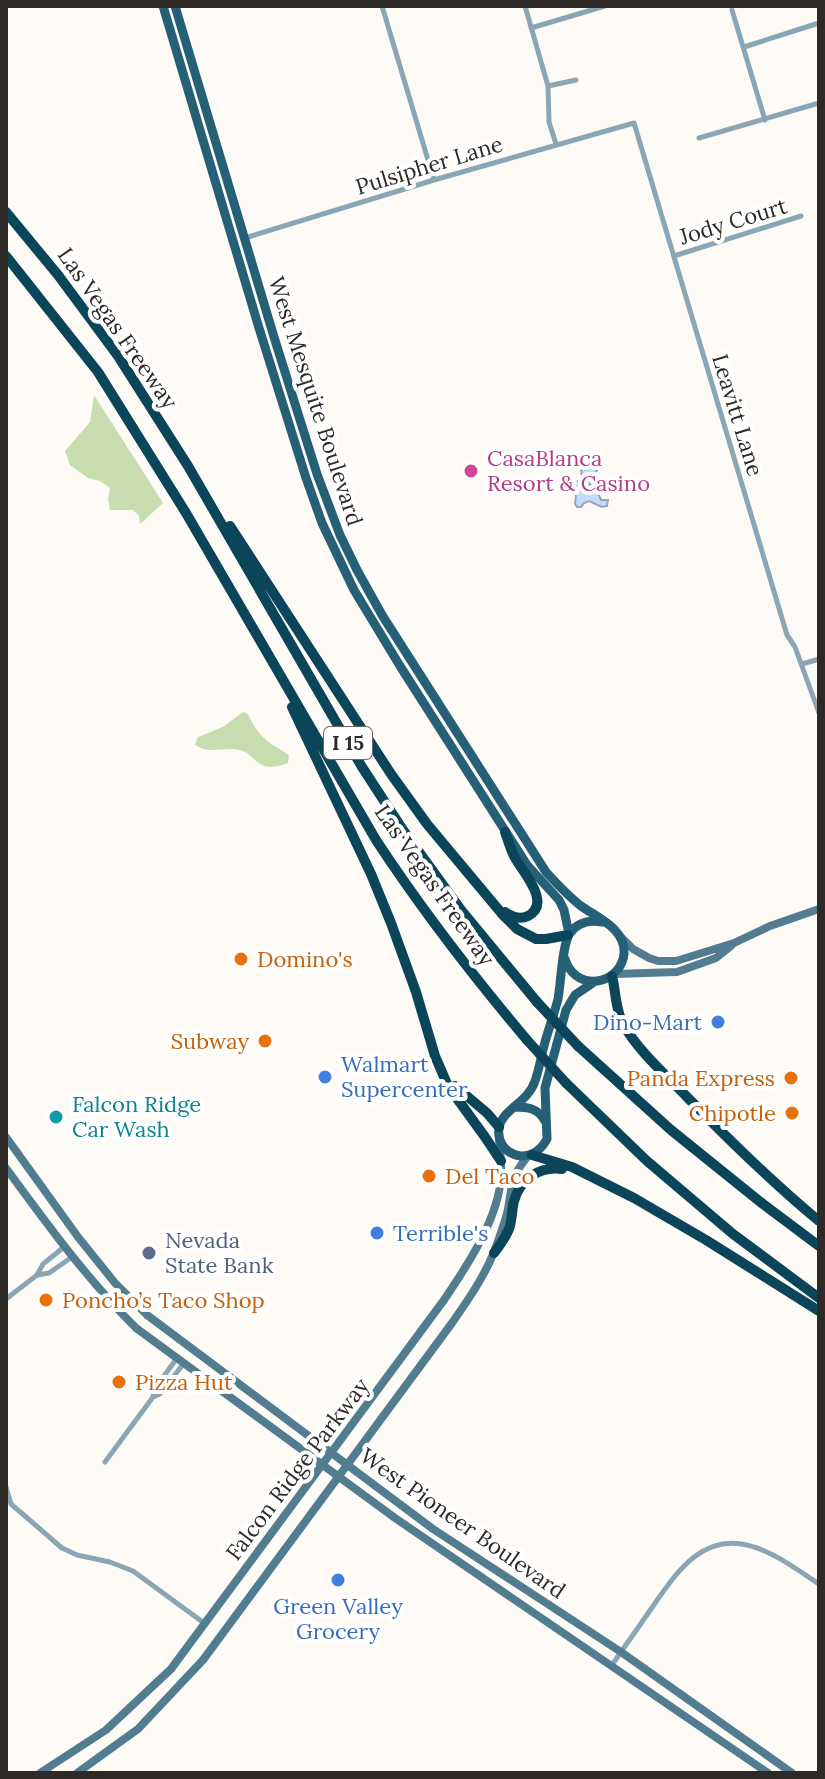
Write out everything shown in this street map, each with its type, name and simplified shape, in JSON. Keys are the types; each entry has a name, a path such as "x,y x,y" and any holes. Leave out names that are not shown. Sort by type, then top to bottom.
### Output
{"highway":[{"name":"Las Vegas Freeway","path":"6,212 118,356 188,466 362,767 461,910 578,1046 671,1130 819,1246"},
{"name":"Las Vegas Freeway","path":"6,256 98,372 186,513 376,840 489,995 566,1083 647,1161 733,1234 819,1298"},
{"path":"188,466 201,481 391,774 427,824 517,929 536,939 569,934"},
{"path":"260,640 371,874 448,1086 501,1161"},
{"path":"499,909 511,916 525,917 536,909 538,903 505,832"},
{"path":"606,978 620,1017 645,1053 779,1187 819,1221"},
{"path":"444,1077 487,1113 499,1130"},
{"path":"530,1156 599,1178 819,1311"},
{"path":"494,1253 509,1229 515,1198 530,1177 547,1168 555,1168 599,1178"}],"main road":[{"name":"West Mesquite Boulevard","path":"163,6 259,328 322,523 364,609 527,865 559,900 569,934"},
{"name":"West Mesquite Boulevard","path":"175,6 274,337 340,535 370,594 524,841 560,887 608,924"},
{"path":"259,328 274,337"},
{"path":"530,1156 510,1152 500,1140 499,1130 506,1114 527,1097 535,1081 557,1000 564,946 569,934 579,925 591,921 608,924 633,949 649,958 668,962 734,943 770,926 819,909"},
{"path":"606,978 621,966 624,947 621,937"},
{"path":"564,957 570,970 580,978 606,978 677,972 716,958 734,943"},
{"name":"Falcon Ridge Parkway","path":"77,1773 138,1729 203,1660 452,1323 494,1253 516,1171 547,1139 545,1088 566,1010 575,995 606,978"},
{"path":"514,1107 532,1108 544,1117 547,1124"},
{"name":"Falcon Ridge Parkway","path":"40,1773 54,1769 106,1730 171,1669 465,1269 497,1202 501,1176 499,1130"},
{"name":"West Pioneer Boulevard","path":"6,1137 78,1237 115,1283 147,1315 449,1539 621,1652 792,1773"},
{"name":"West Pioneer Boulevard","path":"6,1168 103,1296 136,1328 418,1534 768,1773"},
{"path":"64,1247 78,1237"},
{"path":"72,1257 86,1247"},
{"path":"418,1534 425,1530 449,1539"}],"street":[{"path":"382,6 434,180"},
{"path":"525,6 548,86 549,122 556,144"},
{"path":"531,28 605,6"},
{"path":"732,10 765,120"},
{"path":"743,47 819,23"},
{"path":"548,86 576,80"},
{"path":"699,138 819,103"},
{"name":"Pulsipher Lane","path":"233,242 634,123"},
{"name":"Leavitt Lane","path":"634,123 787,635 802,664 819,713"},
{"name":"Jody Court","path":"674,256 801,216"},
{"path":"802,664 819,659"},
{"path":"6,1299 37,1275 43,1264 64,1247"},
{"path":"37,1275 49,1273 72,1257"},
{"path":"105,1462 153,1397 154,1390 180,1361"},
{"path":"6,1487 11,1504 62,1548 133,1571 204,1623"},
{"path":"612,1665 676,1573 702,1551 729,1544 755,1547 819,1584"}],"green space":[{"path":"94,395 163,503 140,524 139,516 133,510 110,510 110,488 70,465 65,451 90,422"},
{"path":"243,712 248,714 264,739 289,756 288,763 265,766 240,750 212,750 195,745 198,737 223,727"}],"water":[{"path":"598,460 600,467 595,482 586,486 589,492 597,491 601,500 608,500 607,506 589,501 577,507 572,484 582,479 581,468"}],"place":[{"name":"CasaBlanca Resort & Casino","path":"471,471"},
{"name":"Domino's","path":"241,959"},
{"name":"Dino-Mart","path":"718,1022"},
{"name":"Subway","path":"265,1041"},
{"name":"Walmart Supercenter","path":"325,1077"},
{"name":"Panda Express","path":"791,1078"},
{"name":"Chipotle","path":"792,1113"},
{"name":"Falcon Ridge Car Wash","path":"56,1117"},
{"name":"Del Taco","path":"429,1176"},
{"name":"Terrible's","path":"377,1233"},
{"name":"Nevada State Bank","path":"149,1253"},
{"name":"Poncho’s Taco Shop","path":"46,1300"},
{"name":"Pizza Hut","path":"119,1382"},
{"name":"Green Valley Grocery","path":"338,1580"}]}
